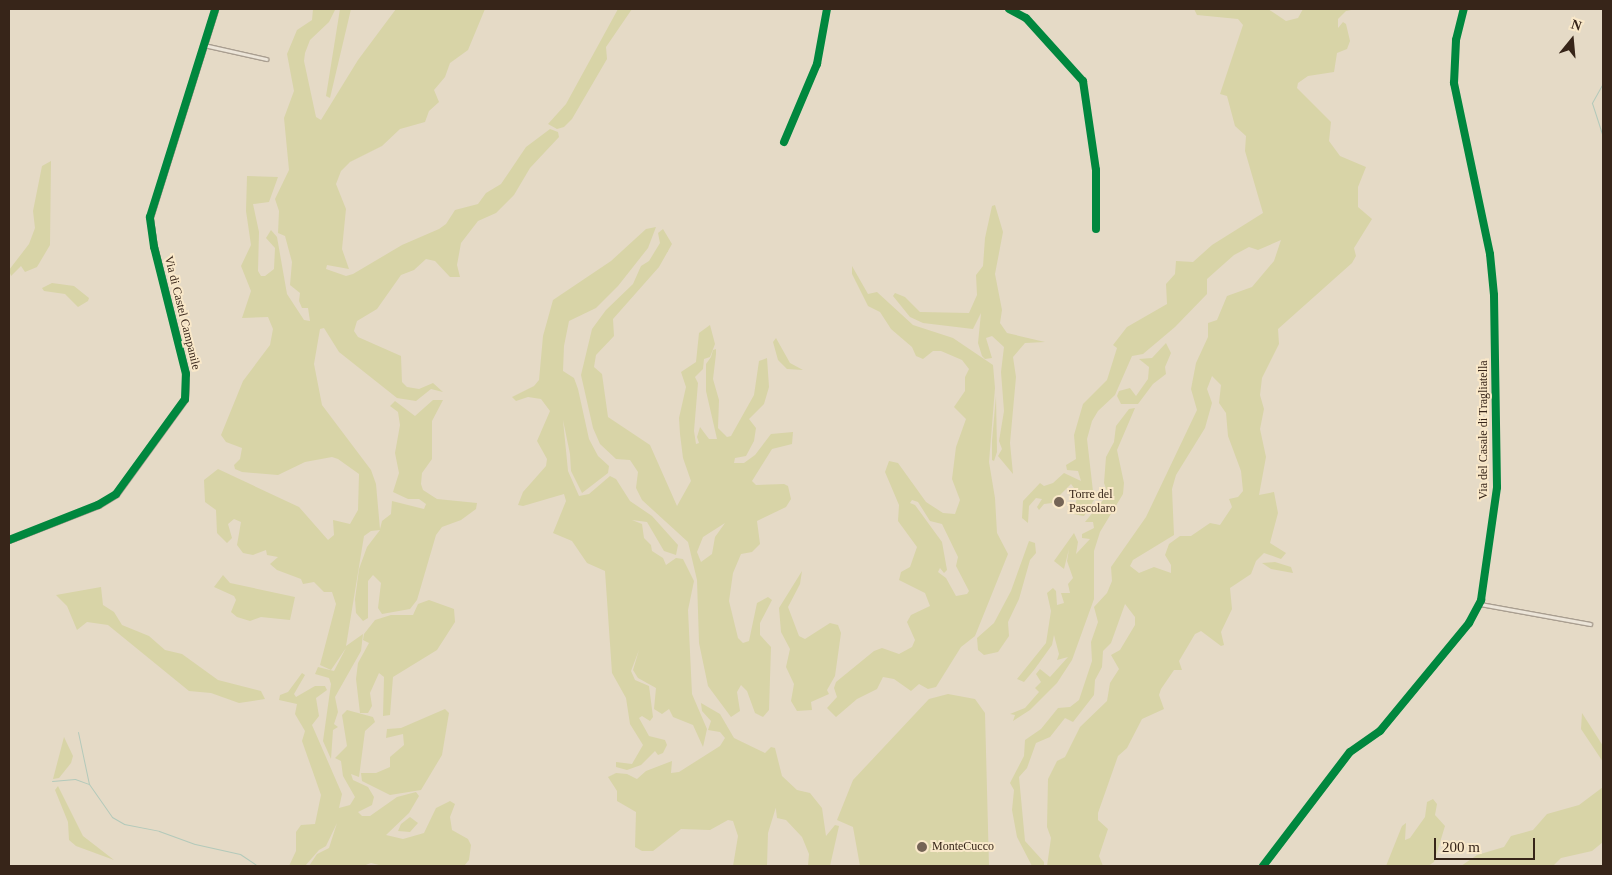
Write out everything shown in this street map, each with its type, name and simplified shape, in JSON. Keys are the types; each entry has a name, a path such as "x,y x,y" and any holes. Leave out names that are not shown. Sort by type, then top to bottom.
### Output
{"street":[{"name":"Via di Castel Campanile","path":"9,540 98,505 116,494 185,399 186,374 154,247 150,217 215,9"},
{"path":"784,142 817,64 827,9"},
{"path":"1008,9 1024,16 1083,81 1096,170 1096,229"},
{"name":"Via del Casale di Tragliatella","path":"1263,866 1350,752 1382,728 1469,623 1480,604 1497,494 1494,303 1490,254 1454,83 1456,40 1464,9"},
{"path":"204,44 266,59"},
{"path":"1480,604 1590,624"}],"shaded area":[{"path":"313,9 340,9 335,10 329,22 310,40 305,53 304,61 316,117 321,120 358,60 396,9 485,9 468,50 450,63 445,77 434,90 439,102 429,111 425,122 400,129 382,146 350,162 341,171 336,184 346,209 342,249 349,269 327,265 326,269 346,276 353,274 402,245 439,229 446,224 455,210 478,204 486,193 501,184 526,147 550,129 558,132 559,137 530,168 514,195 496,213 478,221 461,243 457,265 460,277 450,277 435,261 426,259 414,270 401,275 377,309 357,321 354,331 358,337 401,356 402,382 407,387 419,389 433,383 443,392 431,389 416,401 397,398 339,352 324,328 320,329 314,364 322,405 371,470 376,484 380,529 382,521 391,514 392,501 424,509 426,504 419,499 408,499 393,492 399,473 395,453 400,425 398,412 390,406 395,401 415,416 433,400 443,400 432,421 432,459 422,473 421,484 423,490 437,499 477,503 476,509 461,520 442,527 436,535 417,600 410,609 382,614 378,608 381,583 373,575 368,581 368,618 363,621 356,613 355,599 359,569 367,547 380,530 371,531 364,536 346,646 363,634 361,651 335,697 338,712 334,724 338,727 333,730 331,759 323,741 331,684 329,678 315,674 318,667 334,671 346,648 331,670 320,665 336,604 332,592 324,592 314,582 303,584 301,579 277,570 270,564 278,557 267,555 266,550 253,555 243,553 237,545 241,522 234,519 228,524 232,538 227,543 217,533 216,510 205,502 204,480 218,469 299,507 328,540 334,535 333,520 350,524 358,510 359,474 338,459 332,457 305,462 278,475 242,472 235,469 234,465 240,459 242,448 226,442 221,435 243,381 270,345 273,329 268,317 242,318 251,291 241,266 251,245 246,211 247,176 278,177 269,202 253,204 259,232 258,271 261,276 265,276 274,269 275,248 266,238 271,230 277,237 287,294 304,320 310,321 308,308 302,308 299,301 300,293 290,285 292,262 285,236 278,233 279,211 275,199 289,170 284,118 294,91 287,54 297,30 312,20"},
{"path":"340,9 351,9 330,98 326,96"},
{"path":"618,9 632,9 606,47 607,59 572,119 564,127 557,129 548,124 566,104"},
{"path":"1194,9 1268,9 1286,21 1298,18 1303,9 1356,9 1346,11 1338,19 1338,28 1343,22 1346,24 1350,41 1347,49 1337,53 1334,72 1308,76 1298,83 1297,88 1331,122 1329,141 1340,156 1366,167 1358,187 1358,207 1372,219 1354,248 1356,256 1352,263 1278,329 1279,344 1262,378 1260,395 1264,409 1260,429 1266,457 1259,495 1274,492 1278,513 1270,543 1286,553 1281,559 1264,553 1256,561 1251,574 1230,588 1232,609 1221,632 1224,645 1221,646 1201,631 1195,634 1179,661 1182,670 1174,670 1161,689 1159,695 1164,709 1142,719 1127,748 1118,756 1098,813 1098,820 1108,829 1099,856 1103,866 1047,866 1051,838 1047,827 1048,779 1057,761 1065,757 1080,727 1107,701 1110,683 1119,669 1111,655 1120,650 1135,625 1135,617 1125,604 1111,643 1103,651 1102,667 1095,680 1094,695 1073,722 1065,718 1050,737 1036,743 1027,768 1019,777 1025,841 1044,862 1044,866 1032,866 1017,837 1012,810 1014,790 1010,783 1024,756 1025,740 1041,729 1058,708 1070,707 1079,700 1092,661 1091,642 1098,622 1094,607 1107,593 1112,581 1111,567 1146,517 1197,410 1191,389 1196,363 1208,337 1208,323 1217,320 1227,296 1252,287 1274,261 1281,240 1258,250 1249,247 1234,255 1207,279 1207,294 1175,327 1143,354 1132,356 1115,395 1098,411 1092,421 1087,439 1094,500 1084,516 1073,514 1078,493 1071,484 1052,503 1044,504 1039,510 1037,507 1042,499 1036,498 1029,506 1028,523 1022,518 1023,501 1040,483 1044,486 1053,483 1064,473 1081,481 1078,471 1067,470 1066,465 1076,459 1074,435 1083,404 1107,380 1117,348 1113,345 1127,327 1167,304 1166,284 1175,274 1176,261 1193,262 1212,245 1263,213 1245,151 1246,136 1235,126 1227,96 1220,94 1243,25 1238,19 1197,15","holes":["1212,376 1221,385 1219,403 1226,413 1228,436 1241,471 1243,491 1238,497 1229,499 1232,507 1220,525 1210,523 1191,536 1180,536 1169,544 1165,555 1171,565 1171,573 1154,567 1139,573 1130,566 1133,560 1174,535 1172,489 1176,475 1205,428 1212,403 1207,389"]},
{"path":"51,161 50,245 37,267 25,272 21,266 11,276 9,270 29,244 35,228 33,211 42,166"},
{"path":"995,205 1003,232 995,274 1002,310 1000,323 1007,333 1045,342 1025,343 1013,357 1016,377 1010,443 1013,474 998,456 1002,449 999,441 1004,411 1001,372 1004,347 992,336 986,338 992,358 985,359 982,356 978,343 981,313 973,329 923,323 910,317 893,296 895,293 905,297 920,312 969,313 977,295 976,275 983,266 985,238 992,206"},
{"path":"656,227 648,248 618,286 596,308 569,321 564,346 563,371 574,378 589,439 598,456 609,466 608,473 582,493 571,471 570,454 563,420 568,471 579,496 589,494 610,476 616,479 630,501 652,516 678,545 676,555 664,551 647,522 632,520 642,524 644,538 651,545 652,551 663,558 666,565 676,558 683,559 694,581 688,610 692,694 707,729 703,747 693,725 673,717 669,709 662,714 654,709 656,688 638,678 633,670 639,650 631,671 635,680 649,686 653,717 650,721 642,716 639,718 649,736 665,740 667,745 663,753 658,755 655,751 641,765 627,770 616,767 616,762 632,764 643,745 630,724 626,698 612,673 605,571 587,563 572,541 553,533 566,501 564,494 523,506 518,505 523,492 546,466 547,459 537,441 550,411 541,399 528,397 516,401 512,397 534,386 539,380 543,336 553,300 611,261 646,229"},
{"path":"663,229 672,244 659,267 613,319 614,336 596,355 594,367 602,374 608,417 650,445 677,506 691,481 683,458 680,434 679,418 686,387 681,372 696,362 699,333 710,325 715,344 710,357 704,359 703,369 695,377 698,383 694,431 696,444 699,443 697,437 700,427 709,439 717,439 706,391 706,364 711,357 713,350 716,349 713,379 719,400 718,428 727,437 731,436 754,395 759,361 767,358 769,387 764,404 749,419 756,428 754,441 746,456 735,458 734,463 744,463 755,455 771,434 793,432 792,444 772,449 752,481 756,485 784,484 788,486 791,499 786,507 757,521 760,544 752,552 741,554 733,573 729,601 738,638 743,643 749,641 757,603 768,597 772,600 760,623 760,635 771,647 769,710 763,717 755,713 747,691 741,685 737,692 740,711 731,717 708,686 699,643 697,580 688,542 642,500 636,488 638,472 630,460 616,459 600,444 593,428 581,375 592,329 606,310 633,284 641,266 649,261 660,243 658,233","holes":["725,523 715,537 712,554 701,562 697,552 703,537"]},
{"path":"852,266 868,294 877,292 913,325 953,338 993,365 995,388 989,462 995,498 997,533 1008,554 975,636 961,647 936,687 928,689 919,684 911,691 894,679 883,677 877,689 857,699 836,717 827,708 837,697 834,688 836,682 874,651 882,648 899,654 912,647 915,640 907,622 911,615 930,606 925,593 899,580 901,572 910,567 917,547 898,521 899,505 885,472 889,461 898,463 926,502 943,513 955,514 960,500 952,479 956,447 966,419 954,407 965,391 965,377 969,369 962,360 941,351 933,351 923,359 916,356 912,347 891,329 880,312 868,306 852,274","holes":["912,500 918,502 930,521 942,524 958,557 956,566 969,591 967,594 956,596 946,578 938,572 940,568 944,573 947,570 942,542 915,505 910,503"]},
{"path":"52,283 74,286 89,298 88,301 78,307 65,294 44,291 42,288"},
{"path":"776,338 790,363 803,370 787,369 778,360 773,342"},
{"path":"1166,343 1171,353 1165,367 1166,374 1153,384 1138,404 1121,404 1117,396 1119,391 1130,388 1136,396 1148,379 1149,367 1139,359 1152,358"},
{"path":"996,396 997,452 994,461 992,460 992,441"},
{"path":"1135,408 1117,450 1124,483 1123,494 1100,532 1094,551 1094,599 1072,660 1057,683 1030,710 1013,721 1015,715 1010,714 1025,708 1039,692 1035,688 1041,682 1036,674 1040,669 1050,677 1068,657 1057,660 1059,654 1054,635 1052,645 1024,682 1017,679 1046,643 1051,611 1047,593 1053,588 1056,591 1057,605 1064,603 1061,593 1070,593 1068,584 1073,578 1067,561 1069,549 1064,569 1054,561 1074,533 1078,542 1076,554 1090,539 1082,538 1082,534 1094,528 1093,522 1085,522 1108,494 1104,483 1106,457 1114,442 1116,426 1129,409"},
{"path":"1029,541 1035,543 1036,553 1030,560 1019,599 1008,622 1009,636 998,652 984,655 978,650 977,638 994,623 1011,591"},
{"path":"1275,562 1291,567 1293,573 1271,569 1262,563"},
{"path":"802,571 800,584 788,607 799,636 805,639 830,623 838,625 841,633 835,676 827,690 829,694 811,702 812,710 797,711 791,701 794,684 786,667 790,649 781,632 779,608"},
{"path":"223,575 230,583 295,597 290,620 261,617 250,621 237,617 231,612 236,600 234,596 214,587"},
{"path":"101,587 103,605 114,612 122,625 149,636 165,650 182,654 218,680 261,691 265,699 239,703 211,693 189,691 108,625 87,622 77,630 67,606 56,595"},
{"path":"429,600 454,609 455,622 437,650 393,677 390,715 383,716 384,677 379,673 370,693 372,706 368,713 360,713 356,679 358,663 369,643 363,640 364,634 375,620 391,615 413,615 418,604"},
{"path":"302,673 305,675 294,694 296,697 315,686 325,686 327,690 316,698 319,716 312,725 342,794 339,808 350,805 355,797 343,776 341,761 335,758 347,746 342,715 347,710 373,717 375,722 365,731 359,777 351,774 353,780 368,787 374,797 372,805 358,812 362,816 370,816 397,797 416,792 419,796 409,813 386,835 403,839 424,833 436,808 450,801 455,804 450,817 452,830 468,839 471,845 469,860 464,866 383,866 371,863 363,866 309,866 317,854 329,848 337,823 326,846 319,850 305,866 289,866 296,851 296,832 301,825 315,824 321,795 302,741 305,731 295,714 297,704 279,700 280,695 288,692"},
{"path":"948,694 975,699 985,713 989,866 860,866 853,827 837,820 853,780 929,699"},
{"path":"701,703 720,714 734,738 765,753 771,747 775,748 782,776 797,790 810,793 822,808 826,836 835,825 839,826 830,866 808,866 809,854 802,837 786,820 777,818 776,808 768,833 767,866 733,866 738,836 733,821 728,820 710,830 681,829 653,851 642,851 635,847 636,812 617,801 617,791 608,777 616,773 627,774 637,779 646,771 672,761 671,773 679,772 720,746 725,738 720,732 708,730 711,721 702,711"},
{"path":"445,709 449,713 442,755 421,790 390,795 362,781 361,773 376,773 390,767 390,757 404,745 403,734 386,738 387,729 401,728"},
{"path":"1582,713 1603,746 1603,762 1581,729"},
{"path":"64,737 73,756 71,763 59,778 53,779"},
{"path":"58,786 83,836 114,860 76,846 69,840 68,822 55,790"},
{"path":"1603,787 1603,842 1592,851 1561,858 1553,866 1461,866 1477,855 1504,847 1511,836 1533,830 1547,814 1579,805"},
{"path":"1433,799 1437,804 1435,815 1445,826 1434,862 1428,866 1386,866 1402,826 1406,823 1405,840 1410,838 1425,817 1427,802"},
{"path":"410,817 418,823 410,832 398,831 401,824"}],"waterway":[{"path":"1603,83 1592,103 1603,137"},
{"path":"78,732 89,784 112,817 124,824 159,831 195,844 240,854 258,866"},
{"path":"52,781 75,779 89,784"}],"cycle path":[{"path":"9,540 98,505 116,494 185,399 186,374 154,247 150,217 215,9"},
{"path":"784,142 817,64 827,9"},
{"path":"1009,9 1026,18 1083,81 1096,170 1096,229"},
{"path":"1263,866 1350,752 1380,731 1469,623 1481,600 1497,487 1494,295 1490,254 1454,83 1456,40 1464,9"}],"place":[{"name":"Torre del Pascolaro","path":"1059,502"},
{"name":"MonteCucco","path":"922,847"}]}
